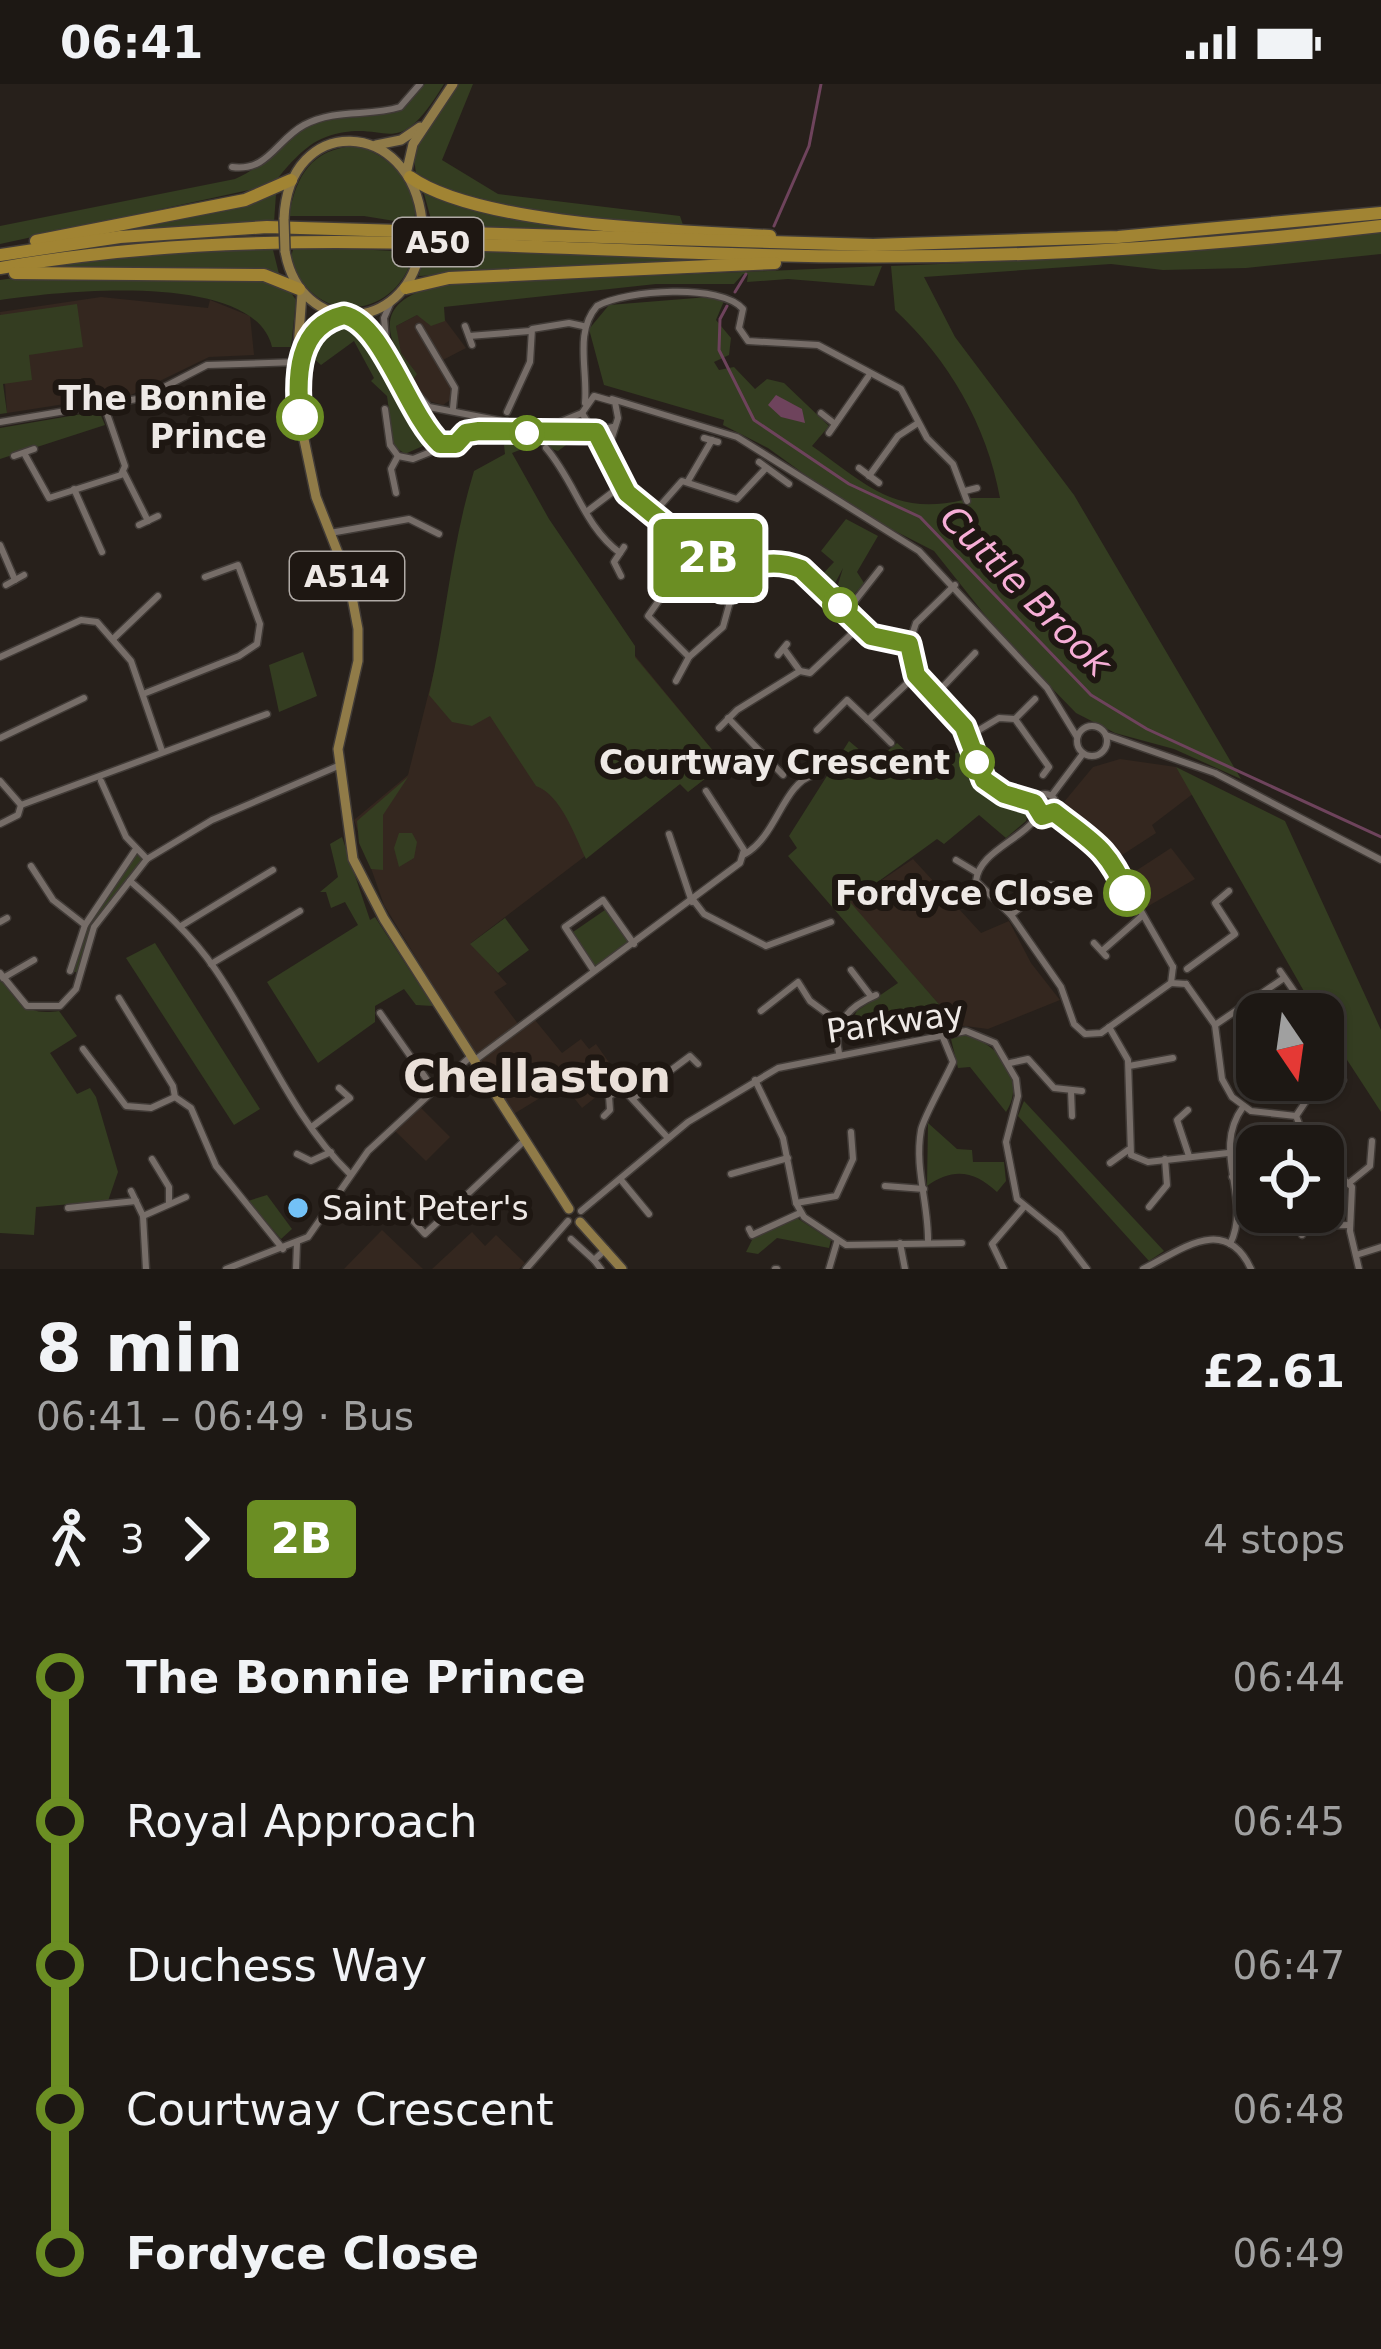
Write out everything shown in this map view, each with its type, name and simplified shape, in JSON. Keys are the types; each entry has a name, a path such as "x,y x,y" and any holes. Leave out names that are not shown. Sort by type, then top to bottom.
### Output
{"highway":[{"path":"408,174 446,195 520,211 873,245"},
{"path":"0,252 245,200 291,180"},
{"name":"A50","path":"0,252 166,232 305,226 873,245 1118,237 1381,213"},
{"name":"A50","path":"0,272 147,248 309,240 860,256 1107,249 1381,226"},
{"path":"406,288 448,278 860,256"},
{"path":"0,272 251,274 280,279 300,291"}],"main road":[{"path":"408,174 424,124 453,84"},
{"path":"348,315 321,308 300,291 285,251 284,219 291,180 303,162 324,147 350,140 375,145 400,140 424,124"},
{"path":"298,362 312,331 391,302 406,288 420,250 422,221 408,174 375,145"},
{"name":"A514","path":"300,291 298,390 311,478 351,590 359,642 338,766 349,840 361,878 523,1142 575,1215 622,1269"}],"street":[{"path":"232,167 258,165 298,128 325,116 400,107 420,84"},
{"path":"469,336 530,331 541,325 583,326 606,301 713,292 741,305 739,328 748,340 818,345 868,376 901,389 918,423 953,464 967,501"},
{"path":"391,302 383,325 390,349 419,398 441,410 531,424 581,413"},
{"path":"348,315 368,327 394,379 431,433 447,446"},
{"path":"465,326 472,345"},
{"path":"581,413 588,371 583,326"},
{"path":"419,328 455,388 453,409"},
{"path":"507,412 530,362 530,331"},
{"path":"0,422 143,398 207,365 298,362"},
{"path":"588,371 602,394 707,425 750,444 919,551 955,585 1067,713 1089,727 1215,773 1381,860"},
{"path":"829,433 868,376"},
{"path":"585,403 602,394"},
{"path":"500,398 510,400"},
{"path":"612,399 618,418"},
{"path":"104,405 124,473 148,520"},
{"path":"385,409 390,445 398,456"},
{"path":"608,454 618,418 643,409"},
{"path":"423,454 441,410"},
{"path":"581,413 622,485 651,516 727,574 735,586"},
{"path":"821,413 835,424"},
{"path":"464,415 466,433"},
{"path":"869,476 898,436 918,423"},
{"path":"398,456 447,446 466,433 613,427"},
{"path":"688,481 711,440"},
{"path":"547,448 559,456 578,502 589,510 597,535 622,550 614,562 621,576"},
{"path":"14,457 34,449"},
{"path":"24,453 43,495 56,498 124,473"},
{"path":"396,493 391,469 398,456"},
{"path":"651,516 675,485 688,481 736,499 762,465 790,484"},
{"path":"859,468 879,483"},
{"path":"589,510 622,485"},
{"path":"965,491 977,488"},
{"path":"74,489 96,547"},
{"path":"139,525 158,517"},
{"path":"330,533 409,519 439,534"},
{"path":"422,539 427,530"},
{"path":"0,545 15,580"},
{"path":"709,560 727,610"},
{"path":"717,582 727,574 772,562 801,569 878,639 909,644"},
{"path":"143,694 239,656 256,644 260,624 238,565 205,577"},
{"path":"723,592 752,568"},
{"path":"847,611 866,573 880,568"},
{"path":"6,586 25,575"},
{"path":"955,585 923,614 909,644 916,675 969,736 990,786 1034,803 1039,814"},
{"path":"676,681 689,656 723,627 735,586"},
{"path":"667,590 645,619 689,656"},
{"path":"113,639 158,596"},
{"path":"0,657 87,619 128,655 162,751"},
{"path":"719,728 800,671 814,671 860,626"},
{"path":"783,649 800,671"},
{"path":"936,694 961,660 975,652"},
{"path":"868,720 916,675"},
{"path":"0,738 84,698"},
{"path":"1015,719 1035,699"},
{"path":"817,730 847,700 891,743"},
{"path":"21,805 100,779 162,751 178,751 263,713"},
{"path":"1067,713 1083,754"},
{"path":"728,718 783,775"},
{"path":"969,736 999,718 1015,719 1052,765 1043,775"},
{"path":"1077,737 1089,727"},
{"path":"1104,751 1106,735"},
{"path":"1083,754 1094,757 1131,745"},
{"path":"1054,812 1052,795 1083,754"},
{"path":"34,960 1,975 20,1002 35,1009 70,1000 94,927 147,859 212,820 338,766"},
{"path":"766,774 774,766"},
{"path":"226,1269 297,1244 318,1227 350,1174 432,1087 693,902 777,822 784,802 814,775"},
{"path":"100,779 136,849 147,859"},
{"path":"0,782 21,805"},
{"path":"711,793 745,854"},
{"path":"1034,803 1041,794 1052,795"},
{"path":"0,824 18,815 21,805"},
{"path":"976,872 1025,833 1039,814 1054,812 1106,850 1173,967 1171,983"},
{"path":"669,834 693,902 709,917 766,946 827,927"},
{"path":"70,970 85,925 136,849"},
{"path":"956,860 976,872 980,889 1011,915 1061,987 1077,1027 1090,1035 1171,983 1186,984"},
{"path":"32,866 52,900 85,925"},
{"path":"181,926 273,870"},
{"path":"129,880 181,926 212,964 313,1126 350,1174"},
{"path":"1011,915 1053,884 1070,901 1081,892"},
{"path":"1229,892 1210,902 1235,934"},
{"path":"594,972 566,927 603,900 634,944"},
{"path":"212,964 301,911"},
{"path":"1094,943 1104,953 1142,916"},
{"path":"1173,967 1187,969 1244,928"},
{"path":"1187,969 1186,984 1215,1024 1224,1085 1244,1107 1296,1116"},
{"path":"839,1053 840,1023 873,996 851,970"},
{"path":"1262,993 1282,975 1295,993"},
{"path":"761,1011 798,982 810,1001 840,1023"},
{"path":"119,998 173,1086 175,1097 191,1108 216,1166 283,1249"},
{"path":"380,1013 432,1087"},
{"path":"1215,1024 1236,1013"},
{"path":"1109,1027 1129,1066 1128,1150 1138,1161 1228,1153"},
{"name":"Parkway","path":"526,1269 575,1215 668,1138 754,1080 790,1064 942,1035 979,1033 1010,1063 1028,1059 1054,1088 1071,1090"},
{"path":"928,1243 929,1201 919,1174 922,1124 953,1062 942,1035"},
{"path":"83,1049 87,1063 126,1106 151,1108 175,1097"},
{"path":"634,1098 690,1055 698,1064"},
{"path":"1129,1066 1173,1058"},
{"path":"1160,1061 1162,1073"},
{"path":"1010,1063 1018,1091 1006,1142 1014,1190 1023,1208 1060,1234 1087,1269"},
{"path":"754,1080 777,1121 800,1213 837,1242 962,1243"},
{"path":"313,1126 350,1098 339,1088"},
{"path":"604,1116 616,1090 623,1088 668,1138"},
{"path":"1072,1116 1071,1090 1082,1091"},
{"path":"1296,1116 1311,1101"},
{"path":"1230,1244 1240,1214 1228,1153 1232,1127 1244,1107"},
{"path":"1166,1120 1177,1120 1188,1110"},
{"path":"1296,1116 1299,1125"},
{"path":"1177,1120 1189,1156"},
{"path":"796,1203 836,1196 853,1159 850,1132"},
{"path":"1349,1183 1370,1166 1377,1152 1372,1141"},
{"path":"414,1222 425,1234 523,1142"},
{"path":"1110,1163 1128,1150"},
{"path":"297,1154 311,1161 331,1152"},
{"path":"731,1174 788,1158"},
{"path":"1148,1207 1167,1186 1165,1160"},
{"path":"152,1166 170,1186 169,1203"},
{"path":"1232,1177 1236,1176"},
{"path":"620,1178 649,1214"},
{"path":"1344,1181 1349,1183"},
{"path":"1349,1183 1350,1226 1359,1269"},
{"path":"885,1186 924,1189"},
{"path":"131,1191 143,1216 146,1269"},
{"path":"143,1216 187,1197"},
{"path":"1158,1199 1165,1207"},
{"path":"68,1208 136,1201"},
{"path":"1004,1269 992,1244 1023,1208"},
{"path":"749,1229 752,1235 800,1213"},
{"path":"1344,1226 1350,1226"},
{"path":"571,1239 601,1269"},
{"path":"1143,1269 1200,1239 1230,1244 1251,1269"},
{"path":"830,1269 837,1242"},
{"path":"900,1243 904,1269"},
{"path":"296,1269 297,1244"},
{"path":"1356,1255 1381,1247"},
{"path":"594,1259 606,1249"}],"shaded area":[{"path":"101,297 208,308 210,300 250,316 254,355 209,357 131,395 65,400 65,404 7,413 0,312"},
{"path":"417,315 445,320 466,348 441,361 460,393 443,405 425,400 400,366 396,326"},
{"path":"776,395 802,409 805,423 781,417 768,405"},
{"path":"591,602 724,764 688,792 680,784 471,943 507,984 494,992 519,1025 496,1048 535,1020 562,1053 581,1039 589,1049 596,1044 620,1078 582,1108 563,1084 512,1115 384,905 354,820 408,775 446,624"},
{"path":"1120,759 1176,767 1194,793 1152,825 1156,833 1119,857 1064,802 1093,767"},
{"path":"1171,848 1195,879 1145,908 1128,876"},
{"path":"913,859 981,933 1009,921 1031,963 1060,1000 988,1029 957,1025 849,902"},
{"path":"420,1107 450,1137 426,1161 394,1130"},
{"path":"382,1230 423,1269 344,1269"},
{"path":"472,1232 485,1246 496,1235 525,1263 519,1269 432,1269"}],"green space":[{"path":"425,84 444,84 413,125 390,134 364,131 326,137 302,152 272,185 0,244 0,226 235,179 317,122 395,113"},
{"path":"457,84 473,84 442,160 498,194 680,216 683,225 511,207 445,188 416,173 413,152"},
{"path":"355,146 380,156 401,175 414,198 413,224 364,216 289,216 308,167 327,153"},
{"path":"423,190 444,199 673,232 586,234 432,223"},
{"path":"276,194 274,222 59,238"},
{"path":"1381,232 1381,254 1246,268 1163,270 1111,264 924,277 955,337 1074,495 1241,779 1174,749 1115,733 1076,713 1004,639 934,551 854,510 768,448 723,425 724,420 604,385 589,329 609,305 708,297 724,301 716,320 731,338 729,355 714,362 719,370 734,367 755,389 767,379 784,383 829,426 812,446 865,484 917,504 963,500 965,506 971,498 1000,498 986,445 948,372 895,310 891,266 1111,257"},
{"path":"272,246 279,274 27,269 164,252"},
{"path":"294,246 414,252 405,275 391,292 354,307 334,305 316,296 301,280 291,257"},
{"path":"425,247 739,260 419,276"},
{"path":"882,266 874,286 788,279 747,282 748,274 743,274 734,284 656,284 444,307 445,321 431,326 417,315 396,326 401,353 417,374 412,381 391,333 394,310 417,292 438,285"},
{"path":"263,279 289,290 296,300 291,347 272,347 258,323 230,306 194,296 108,291 0,300 0,280"},
{"path":"77,304 83,347 29,355 32,380 3,384 7,413 0,414 0,315"},
{"path":"343,324 364,333 425,445 405,454 394,446 387,396 371,381 374,378 354,341 321,365 308,353 326,329"},
{"path":"99,411 105,425 0,459 0,428"},
{"path":"573,440 558,451 535,444 512,453 549,519 635,646 635,657 724,764 688,792 680,784 586,859 560,807 536,786 490,716 472,726 452,722 429,695 474,471 505,454 504,445 510,441"},
{"path":"846,519 878,536 857,572 864,583 848,601 836,591 843,568 832,589 819,578 834,562 821,551"},
{"path":"303,652 317,696 279,712 269,665"},
{"path":"849,741 874,762 897,743 917,761 935,749 946,757 967,749 978,783 1028,813 1026,821 1006,838 979,815 944,844 937,839 850,902 957,1025 852,1043 842,1037 857,1011 898,983 788,856 797,848 789,836"},
{"path":"1176,767 1285,821 1381,1030 1381,1112 1344,1055 1344,993 1305,993"},
{"path":"408,777 383,815 383,870 371,869 359,843 357,821"},
{"path":"399,833 412,833 417,842 414,858 399,867 394,848"},
{"path":"342,837 370,920 375,917 433,1006 416,1005 404,989 375,1006 375,1022 318,1063 267,982 358,925 345,902 331,908 326,892 320,892 338,877 330,844"},
{"path":"136,849 147,859 94,927 80,973 70,971 85,925"},
{"path":"605,910 630,943 596,967 573,932"},
{"path":"505,918 529,950 498,973 470,944"},
{"path":"155,943 260,1109 234,1125 126,958"},
{"path":"0,977 30,1009 59,1011 77,1036 50,1053 77,1094 90,1088 96,1097 118,1172 108,1201 36,1207 34,1235 0,1233"},
{"path":"965,1035 989,1046 1006,1064 1013,1088 1006,1112 970,1067 958,1068 951,1039"},
{"path":"1024,1101 1164,1251 1149,1261 1018,1116"},
{"path":"928,1123 957,1149 972,1150 973,1162 1004,1162 1006,1181 997,1192 964,1174 946,1176 927,1186"},
{"path":"267,1195 292,1229 281,1239 248,1201"},
{"path":"797,1218 831,1240 829,1248 777,1238 758,1254 746,1252 753,1238"}],"waterway":[{"name":"Cuttle Brook","path":"774,226 809,146 821,84"},
{"name":"Cuttle Brook","path":"735,292 746,274"},
{"name":"Cuttle Brook","path":"727,306 720,319 719,350 754,420 849,484 920,517 1091,695 1147,729 1381,837"}],"bus line":[{"name":"2B","path":"300,417 298,390 308,339 321,323 351,315 368,327 394,379 440,444 450,446 466,433 479,431 596,432 627,493 709,560 721,591 733,591 736,581 760,564 788,564 801,569 871,636 909,644 916,675 950,706 964,727 984,780 993,789 1034,803 1042,816 1054,812 1096,841 1109,855 1127,893"}],"place":[{"name":"The Bonnie Prince","path":"300,417"},
{"name":"Courtway Crescent","path":"977,762"},
{"name":"Fordyce Close","path":"1127,893"},
{"name":"Saint Peter's","path":"298,1208"}],"district":[{"name":"Chellaston","path":"537,1076"}]}
